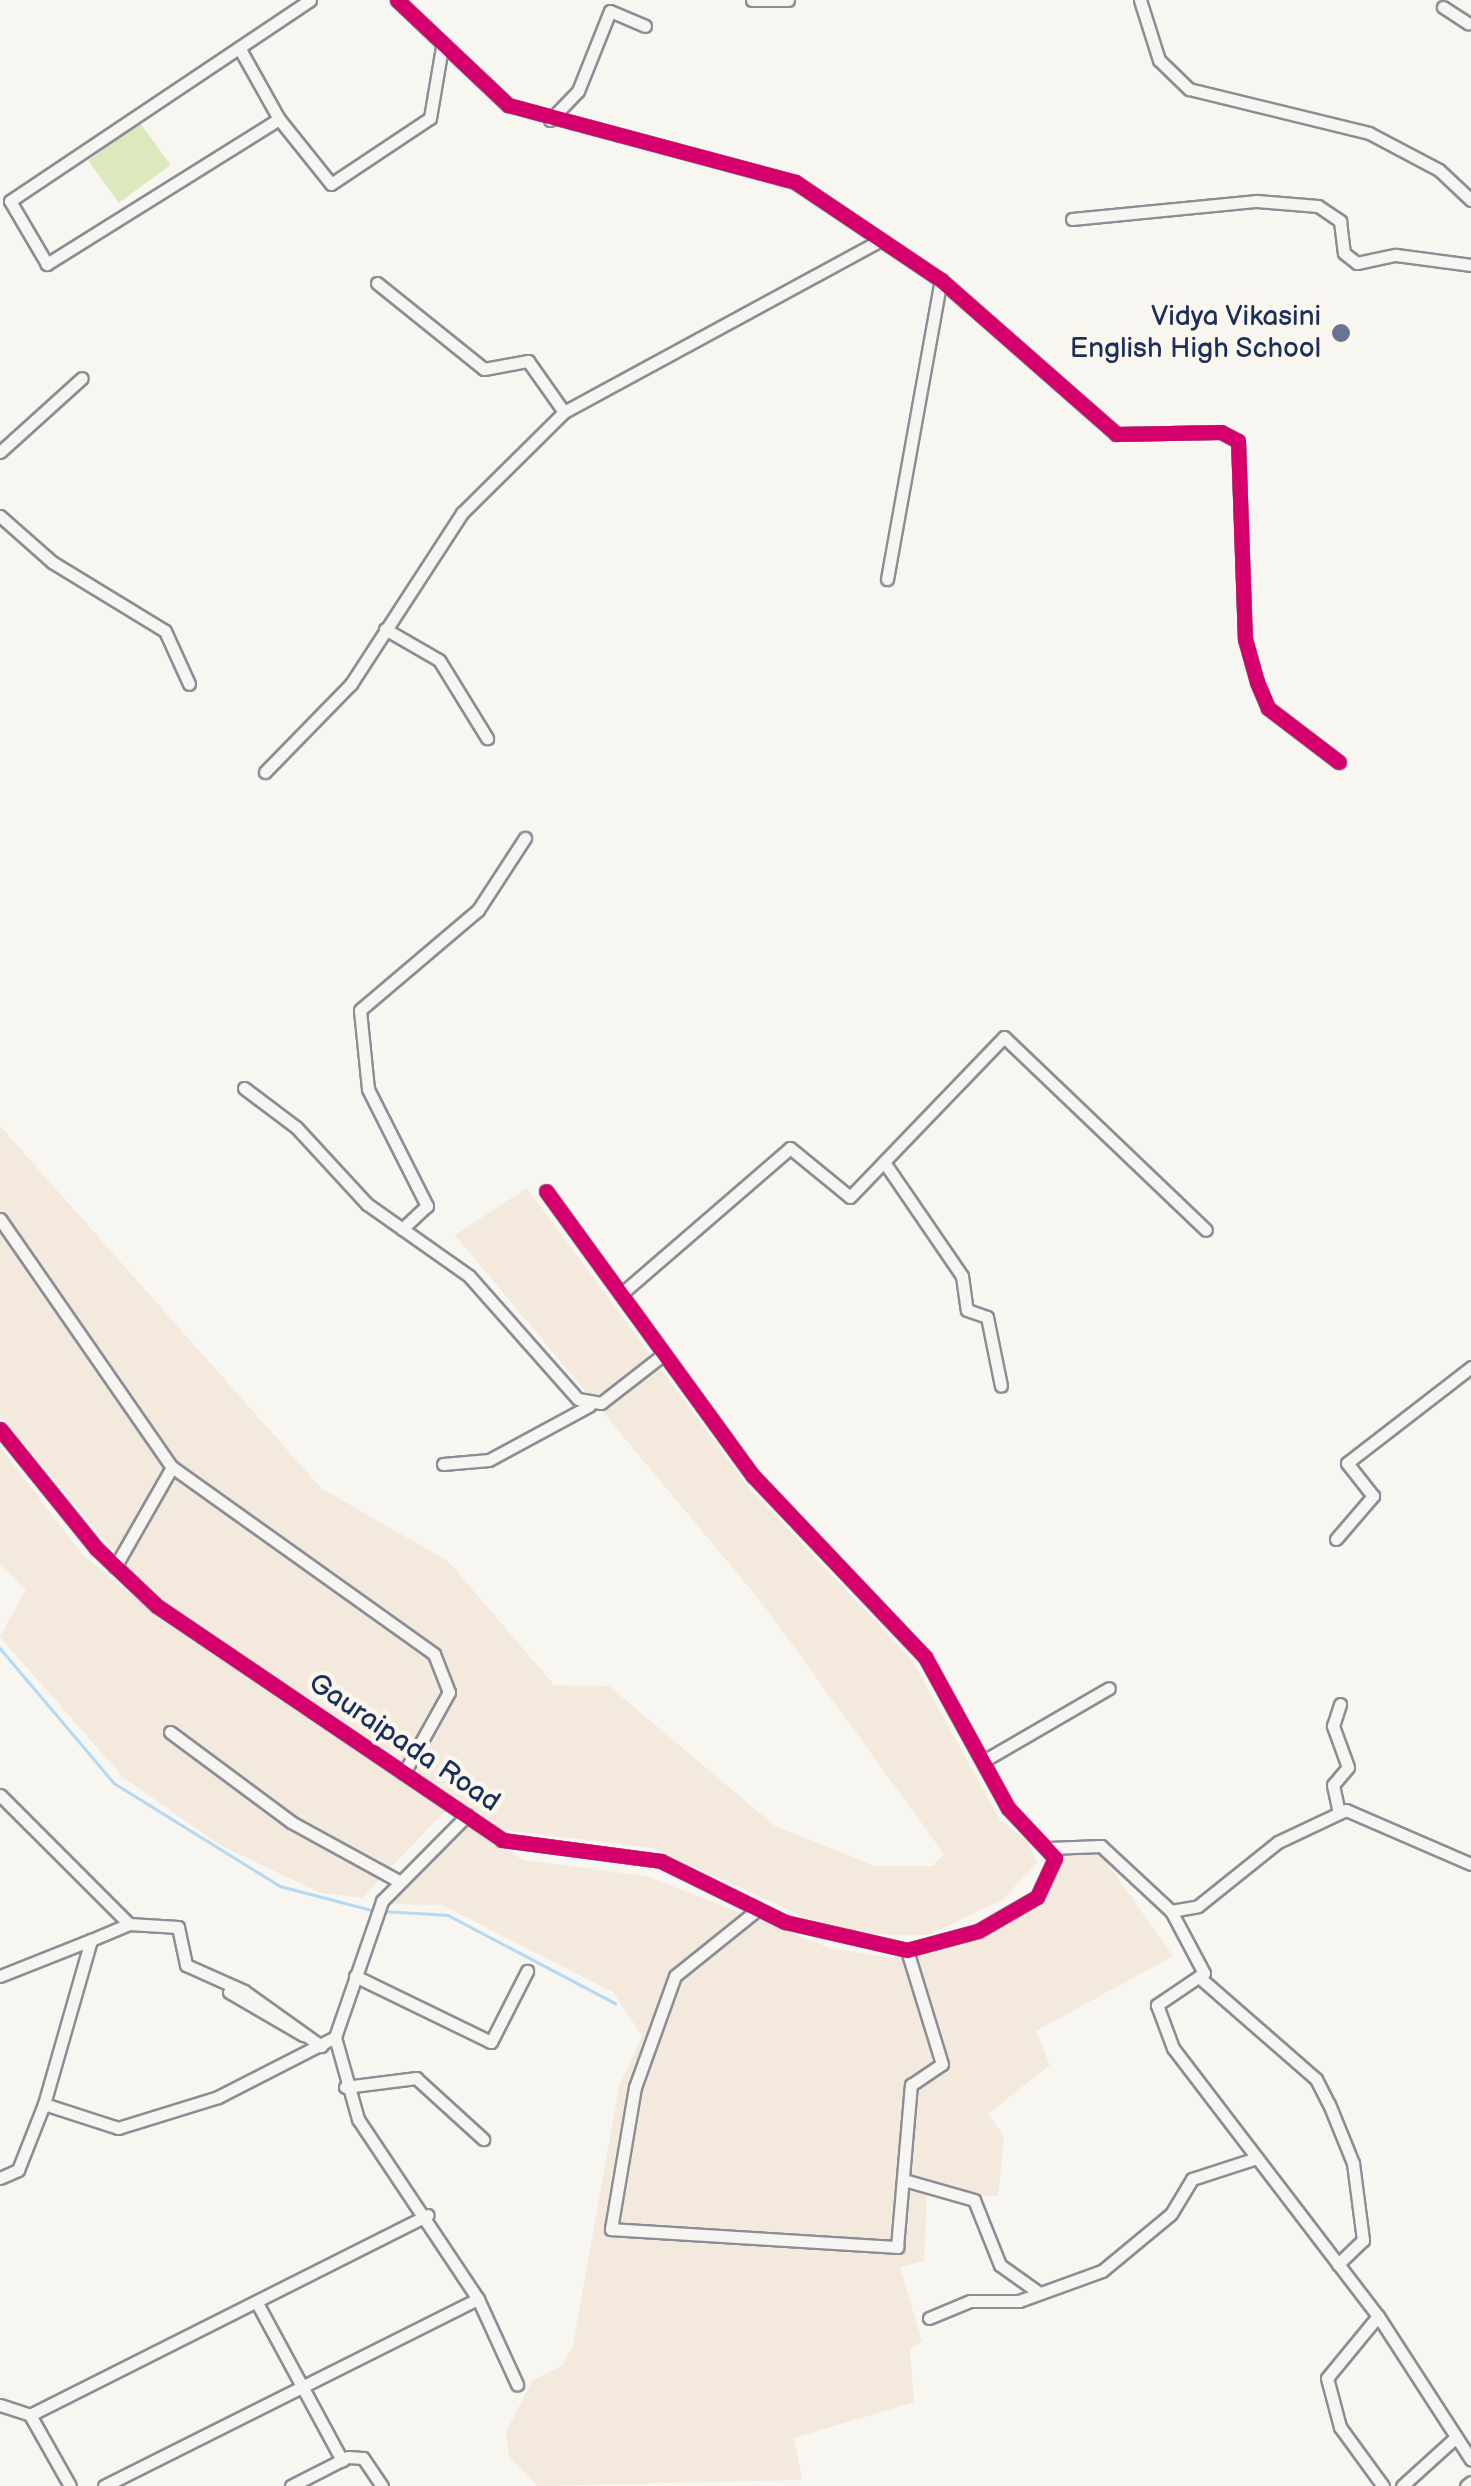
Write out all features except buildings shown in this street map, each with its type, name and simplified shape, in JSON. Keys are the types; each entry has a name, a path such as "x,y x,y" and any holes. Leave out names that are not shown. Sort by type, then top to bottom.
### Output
{"street":[{"path":"279,119 47,264 10,201 240,51 310,0"},
{"path":"397,0 442,47 508,105 550,120 768,170 942,280 1116,434 1221,432 1238,440 1245,639 1257,682 1268,708 1338,762"},
{"path":"752,0 788,0"},
{"path":"1140,0 1159,60 1188,89 1370,133 1439,170 1471,200"},
{"path":"550,120 578,91 612,5 645,26"},
{"path":"1442,7 1470,25"},
{"path":"240,51 279,119 331,184 346,178 430,118 442,47"},
{"path":"1072,218 1257,200 1318,206 1340,221 1344,252 1356,263 1396,254 1471,265"},
{"path":"264,772 351,684 462,513 564,412 879,241"},
{"path":"887,578 942,280"},
{"path":"377,283 484,369 528,360 564,412"},
{"path":"0,452 82,378"},
{"path":"0,516 52,562 165,632 190,684"},
{"path":"385,629 438,660 487,738"},
{"path":"402,1230 426,1206 368,1089 360,1010 478,910 525,838"},
{"path":"621,1294 790,1148 850,1196 1004,1037 1206,1230"},
{"path":"244,1088 402,1230 469,1276 589,1406"},
{"path":"884,1162 962,1276 966,1310 987,1317 1001,1386"},
{"path":"546,1191 754,1476 925,1656 1008,1808 1049,1848 1102,1846 1172,1911 1199,1977 1316,2078 1353,2164 1363,2240 1338,2264"},
{"path":"0,1219 172,1467 434,1654 448,1692 404,1773"},
{"path":"442,1464 489,1460 589,1406 664,1354"},
{"path":"1336,1538 1373,1496 1346,1463 1471,1367"},
{"name":"Gauraipada Road","path":"0,1429 115,1566 157,1606 502,1840 537,1849 661,1861 757,1910 906,1950 978,1931 1037,1897 1054,1872 1049,1848"},
{"path":"115,1566 172,1467"},
{"path":"985,1760 1109,1688"},
{"path":"1340,1704 1332,1726 1348,1767 1333,1785 1340,1813"},
{"path":"170,1732 291,1822 398,1880"},
{"path":"0,1795 129,1924"},
{"path":"1172,1911 1198,1906 1278,1842 1340,1813 1362,1811 1471,1864"},
{"path":"466,1816 398,1880 382,1902 366,1929 335,2037 346,2087 478,2298 517,2384"},
{"path":"757,1910 675,1976 636,2087 611,2229 890,2250 901,2236 912,2085 942,2064 906,1950"},
{"path":"0,1976 129,1924 178,1927 186,1965 229,1992 244,1991 320,2046"},
{"path":"0,2178 18,2170 44,2104 91,1940"},
{"path":"355,1976 491,2042 527,1971"},
{"path":"1199,1977 1157,2005 1160,2024 1378,2316 1471,2460"},
{"path":"44,2104 118,2128 218,2098 335,2037"},
{"path":"346,2087 416,2078 483,2140"},
{"path":"929,2318 955,2304 1010,2303 1102,2271 1172,2214 1192,2180 1257,2158"},
{"path":"904,2180 974,2200 1000,2265 1038,2292"},
{"path":"30,2415 428,2215"},
{"path":"104,2486 478,2298"},
{"path":"257,2302 342,2460"},
{"path":"1378,2316 1328,2378 1340,2427 1383,2486"},
{"path":"0,2405 30,2415 70,2486"},
{"path":"1402,2486 1455,2438"},
{"path":"290,2486 342,2460 363,2458 382,2486"}],"shaded area":[{"path":"0,1126 321,1488 449,1562 554,1685 609,1686 775,1826 875,1866 933,1866 944,1854 762,1603 455,1235 527,1188 749,1488 912,1660 1000,1820 1028,1841 1037,1863 1002,1900 928,1935 842,1934 653,1848 494,1829 151,1596 0,1415"},
{"path":"0,1447 82,1554 151,1611 445,1811 362,1898 321,1893 220,1845 124,1778 0,1637 26,1589 0,1565"},
{"path":"469,1826 523,1860 646,1876 830,1948 893,1958 949,1946 1031,1905 1061,1854 1100,1853 1173,1956 1036,2031 1050,2065 988,2114 1004,2136 998,2196 927,2193 924,2261 900,2267 922,2341 910,2350 914,2402 794,2438 802,2480 537,2486 509,2456 506,2432 532,2381 563,2365 573,2345 619,2087 642,2036 613,1992 442,1905 389,1904"}],"green space":[{"path":"140,123 171,165 119,203 88,161"}],"waterway":[{"path":"0,1648 114,1783 280,1886 375,1911"},
{"path":"383,1911 448,1915 615,2003"}],"cycle path":[{"path":"397,0 508,105 795,182 941,280 1116,434 1221,432 1238,441 1245,639 1257,682 1268,708 1339,762"},
{"path":"0,1429 96,1548 157,1606 502,1840 661,1861 785,1922 907,1950 978,1931 1037,1897 1055,1858 1008,1808 925,1657 753,1476 546,1191"}],"place":[{"name":"Vidya Vikasini English High School","path":"1341,333"}]}
